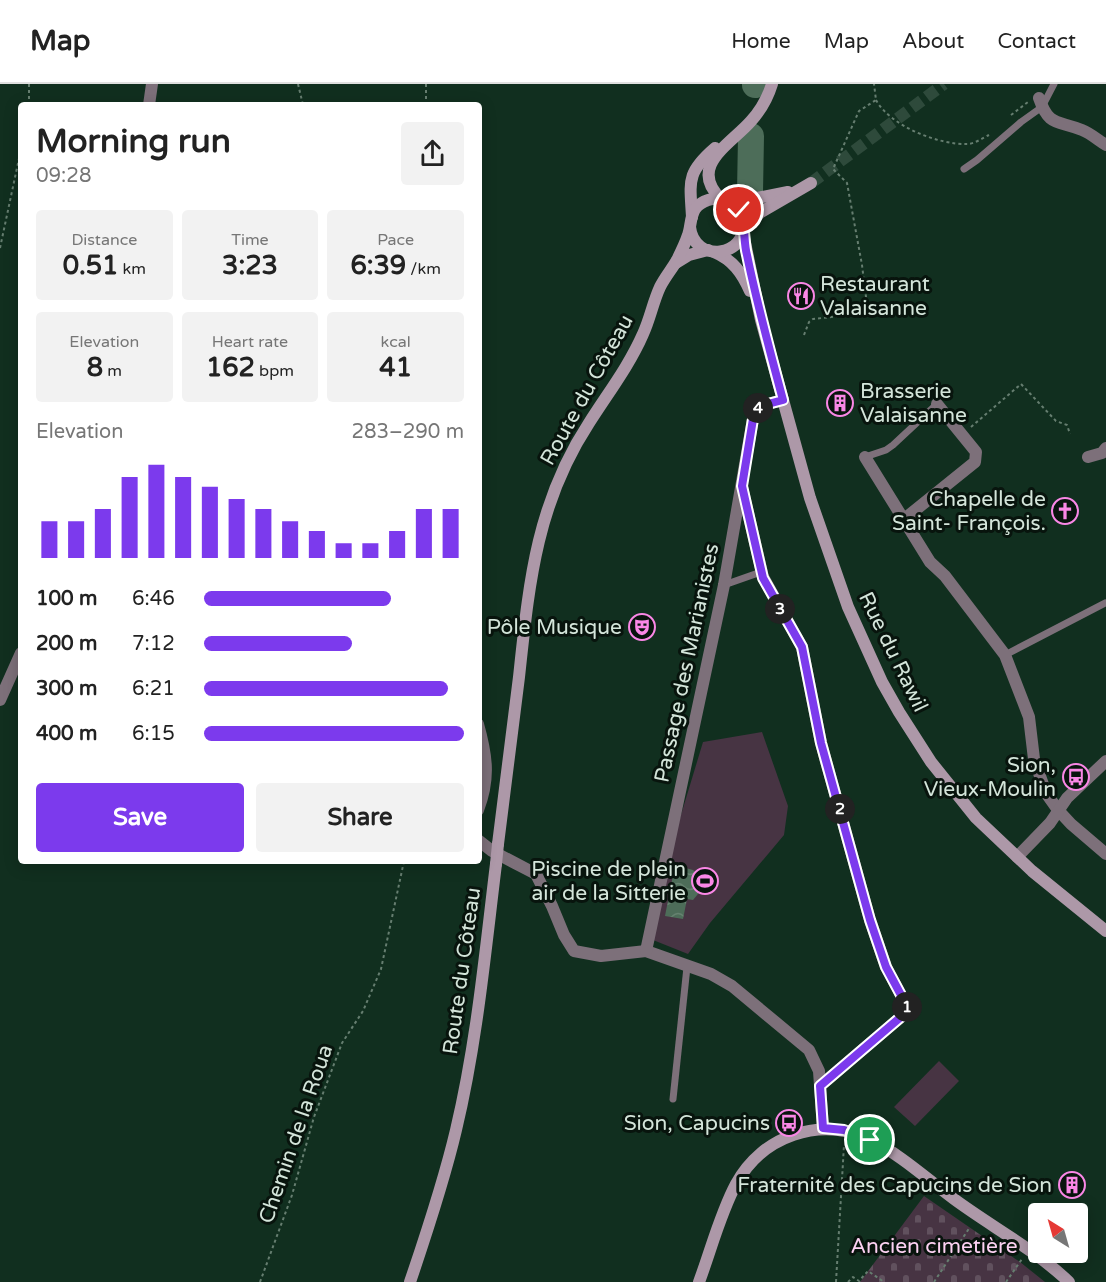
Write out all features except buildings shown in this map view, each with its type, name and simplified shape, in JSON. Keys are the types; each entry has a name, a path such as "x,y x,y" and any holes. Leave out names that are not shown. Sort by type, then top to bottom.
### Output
{"street":[{"path":"149,102 152,84"},
{"path":"743,229 740,213 710,184 710,167 717,153 746,127 760,110 772,84"},
{"path":"1037,102 1053,121 1085,131 1106,145"},
{"path":"711,251 695,241 691,222 690,182 694,171 706,156 746,127"},
{"path":"676,262 689,255 732,248 743,229 761,212 806,186 726,201 709,200 697,208 691,222"},
{"name":"Route du Côteau","path":"410,1282 445,1174 465,1087 477,1013 531,575 546,513 568,459 636,349 660,287 676,262 691,222"},
{"name":"Rue du Rawil","path":"743,229 761,320 800,466 833,570 882,682 914,738 976,818 1017,857 1106,931"},
{"name":"Rue du Rawil","path":"711,251 729,260 741,274 761,320"},
{"name":"Passage des Marianistes","path":"646,951 724,585 754,413 764,405 783,400"},
{"path":"903,520 975,462 976,452 936,404"},
{"path":"1088,457 1102,453 1106,448"},
{"path":"865,457 930,562 945,576 1005,656 1029,717 1034,759 1046,793 1058,810 1106,854"},
{"path":"742,486 763,578 802,647 821,743 870,920 886,967 909,1010 820,1086"},
{"path":"0,700 18,660"},
{"path":"482,744 487,770 487,783 482,798"},
{"path":"1017,857 1050,823 1067,798 1106,761"},
{"path":"482,843 492,851 536,874 564,935 574,951 601,956 646,951 711,974 732,986 809,1050 819,1071 823,1128"},
{"path":"699,1282 729,1199 737,1182 748,1167 761,1154 789,1136 823,1128 844,1130 870,1140 903,1160 978,1216 1028,1249"},
{"path":"1045,1263 1069,1282"}],"lane":[{"path":"964,169 978,160 1021,122 1054,84"},
{"path":"865,457 886,450 893,445 936,404"},
{"path":"724,585 762,572"},
{"path":"1005,656 1105,603"},
{"path":"673,1099 687,967"}],"path":[{"path":"28,102 29,84"},
{"path":"298,84 302,102"},
{"path":"426,84 426,102"},
{"path":"874,84 876,100 882,111 905,127 939,141 970,145 988,135"},
{"path":"804,335 809,322 813,319 868,313 847,183 833,169 859,111 876,100"},
{"path":"1005,121 1037,102"},
{"path":"0,248 18,163"},
{"path":"962,435 1022,384 1056,421 1067,425 1070,434"},
{"name":"Chemin de la Roua","path":"260,1282 292,1195 314,1117 342,1043 363,1011 381,969 403,864"},
{"path":"836,1282 844,1142"},
{"path":"933,1282 974,1222"},
{"path":"1006,1282 1028,1251"},
{"path":"848,1282 853,1277 859,1281 868,1271 884,1282"}],"green space":[{"name":"Piscine de plein air de la Sitterie","path":"762,732 788,806 784,835 710,923 688,954 653,940 674,838 703,742"},
{"path":"939,1061 959,1081 915,1126 894,1107"},
{"name":"Ancien cimetière","path":"924,1196 1020,1262 1045,1282 860,1282"}],"water":[{"path":"675,865 693,870 707,883 693,900 687,899 683,919 665,916"}],"waterway":[{"path":"750,192 751,136"}],"tunnel":[{"path":"811,183 944,84"}],"place":[{"name":"Restaurant Valaisanne","path":"801,296"},
{"name":"Brasserie Valaisanne","path":"840,403"},
{"name":"Chapelle de Saint- François.","path":"1065,511"},
{"name":"Pôle Musique","path":"642,627"},
{"name":"Sion, Vieux-Moulin","path":"1076,777"},
{"name":"Piscine de plein air de la Sitterie","path":"705,881"},
{"name":"Sion, Capucins","path":"789,1123"},
{"name":"Fraternité des Capucins de Sion","path":"1072,1185"}],"route":[{"path":"739,210 744,223 744,243 761,320 783,400 764,405 754,413 742,486 763,578 802,647 821,743 870,920 886,967 909,1010 820,1086 823,1128 844,1130 870,1140"}]}
